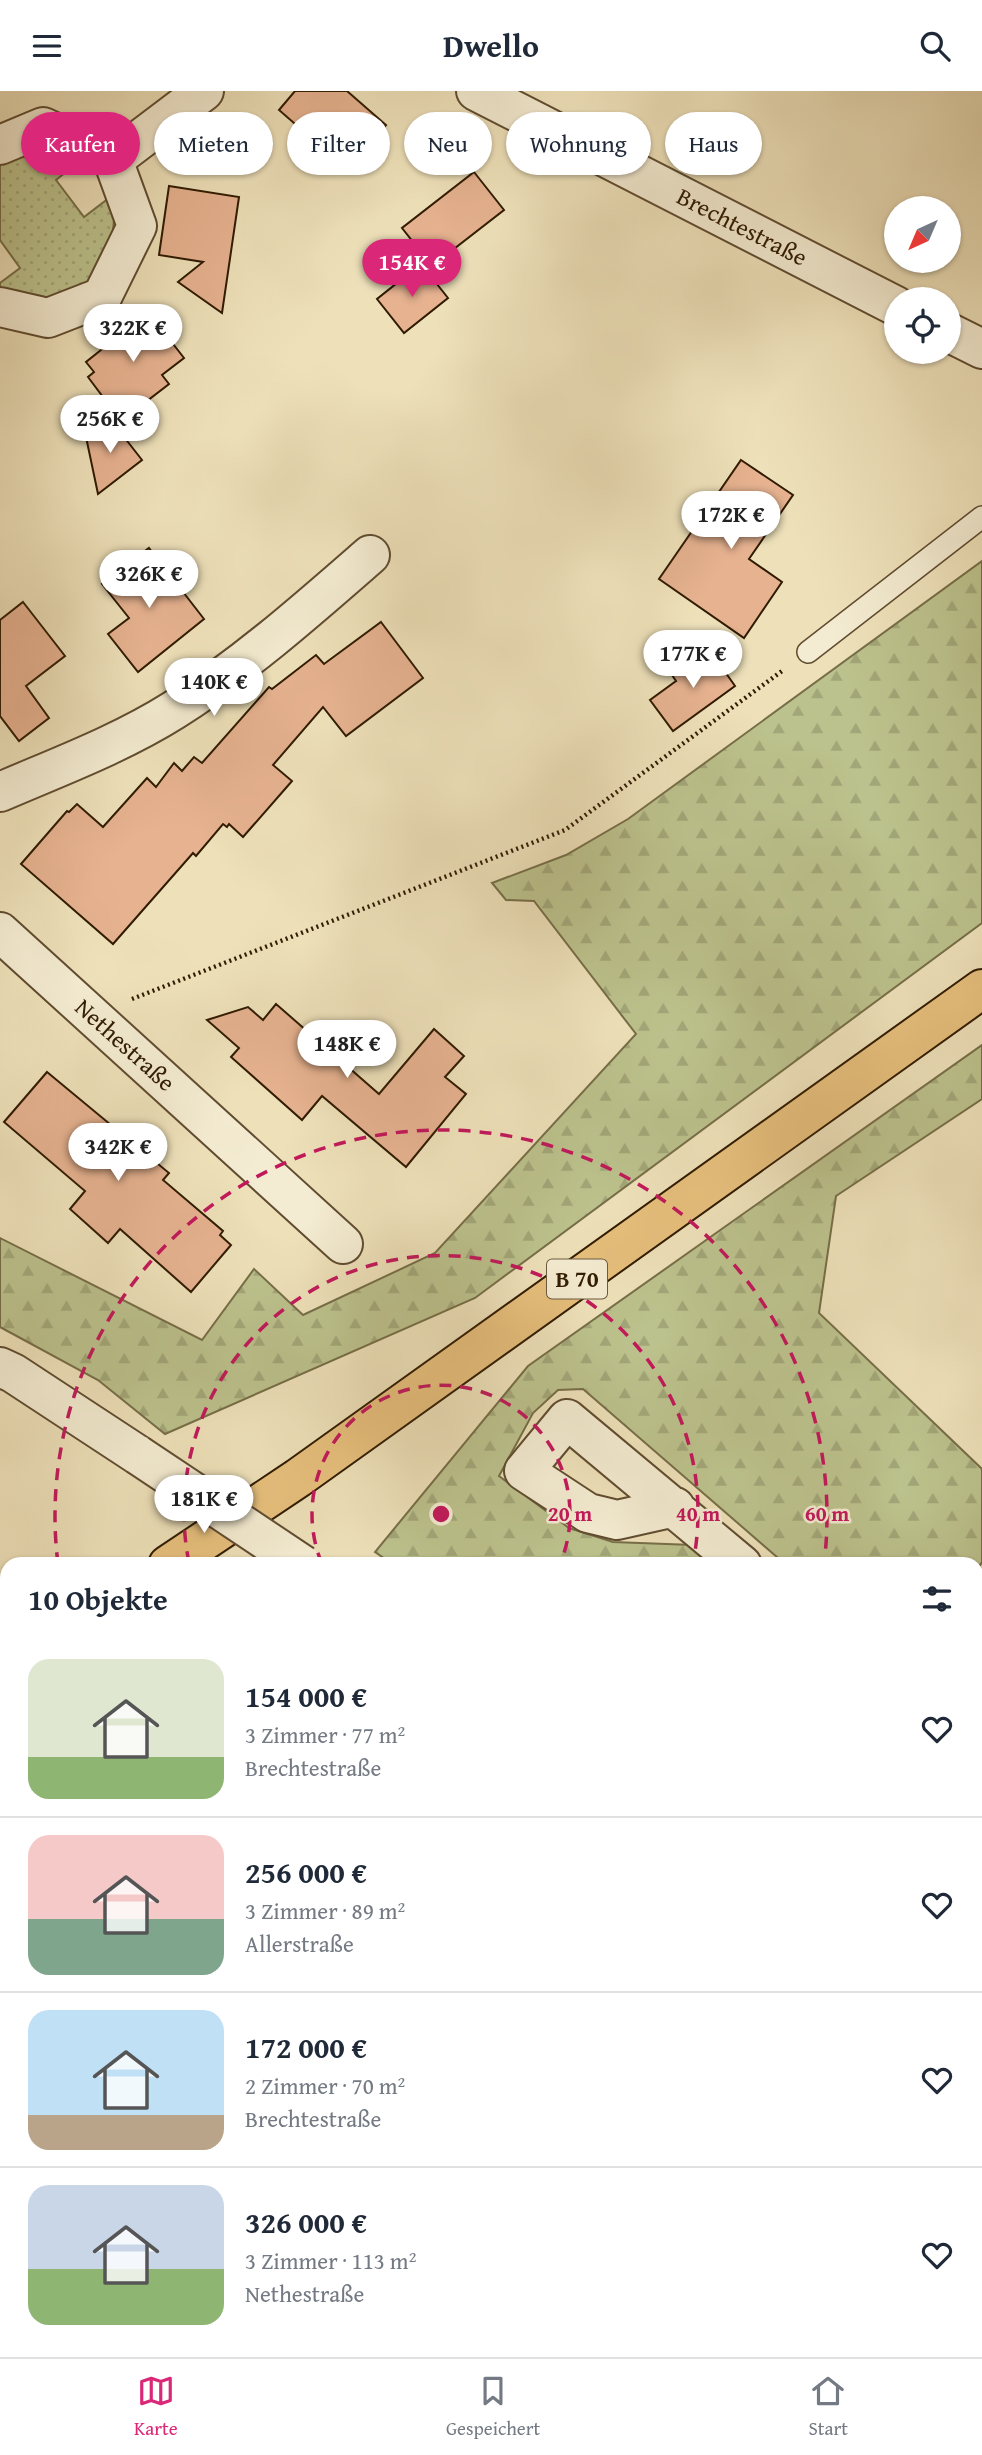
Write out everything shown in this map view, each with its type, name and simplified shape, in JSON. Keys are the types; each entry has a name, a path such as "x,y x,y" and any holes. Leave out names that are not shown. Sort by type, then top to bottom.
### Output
{"highway":[{"name":"B 70","path":"181,1557 298,1478 982,989"}],"street":[{"path":"140,139 204,91"},
{"name":"Brechtestraße","path":"476,91 884,300"},
{"path":"0,145 21,136"},
{"path":"0,307 48,318 102,296 137,226 119,175"},
{"path":"961,338 982,349"},
{"path":"0,792 84,755 172,711 269,643 370,555"},
{"name":"Nethestraße","path":"0,932 343,1244"},
{"path":"0,1367 291,1557"},
{"path":"675,1507 732,1557"}],"lane":[{"path":"808,652 982,517"}],"path":[{"path":"103,1025 134,997 565,830 808,652"}],"green space":[{"path":"21,152 21,175 62,175 56,180 84,217 109,198 114,220 112,241 92,280 54,301 0,292 0,283 20,268 0,240 0,157"},
{"path":"982,561 982,923 475,1298 165,1434 98,1380 0,1327 0,1238 202,1340 254,1269 303,1315 435,1253 636,1034 534,901 506,900 492,883 566,855 628,819"},
{"path":"982,1045 982,1099 836,1196 819,1313 982,1469 982,1557 777,1557 583,1389 558,1390 533,1413 499,1476 569,1528 613,1542 693,1545 707,1557 382,1557 375,1552 528,1366"}],"building":[{"path":"295,91 347,91 371,112 287,112 287,117 279,110"},
{"path":"470,175 476,175 504,210 432,266 402,228"},
{"path":"169,186 239,197 222,313 178,282 203,262 159,255"},
{"path":"421,264 448,298 404,333 377,299"},
{"path":"145,308 184,358 162,375 169,384 121,421 88,377 94,372 86,362 106,346 102,342"},
{"path":"110,419 142,460 98,494 86,437"},
{"path":"741,460 793,495 749,559 782,582 744,638 659,579"},
{"path":"149,548 204,619 138,672 108,634 129,618 102,584"},
{"path":"23,602 65,656 26,686 49,718 19,741 0,716 0,620"},
{"path":"381,622 423,678 346,736 323,707 273,765 292,781 243,837 229,824 227,827 223,824 196,856 193,853 113,944 21,864 67,811 77,804 103,827 147,778 156,787 174,763 182,771 194,757 202,763 269,687 272,689 316,655 324,664"},
{"path":"709,649 735,686 673,731 650,700 676,681 672,675"},
{"path":"276,1004 379,1094 434,1029 464,1056 445,1077 466,1094 406,1167 322,1096 302,1120 231,1057 239,1048 207,1020 248,1007 263,1020"},
{"path":"47,1072 169,1173 163,1180 223,1231 220,1235 231,1245 191,1292 120,1229 108,1243 70,1209 85,1191 4,1122"}]}
